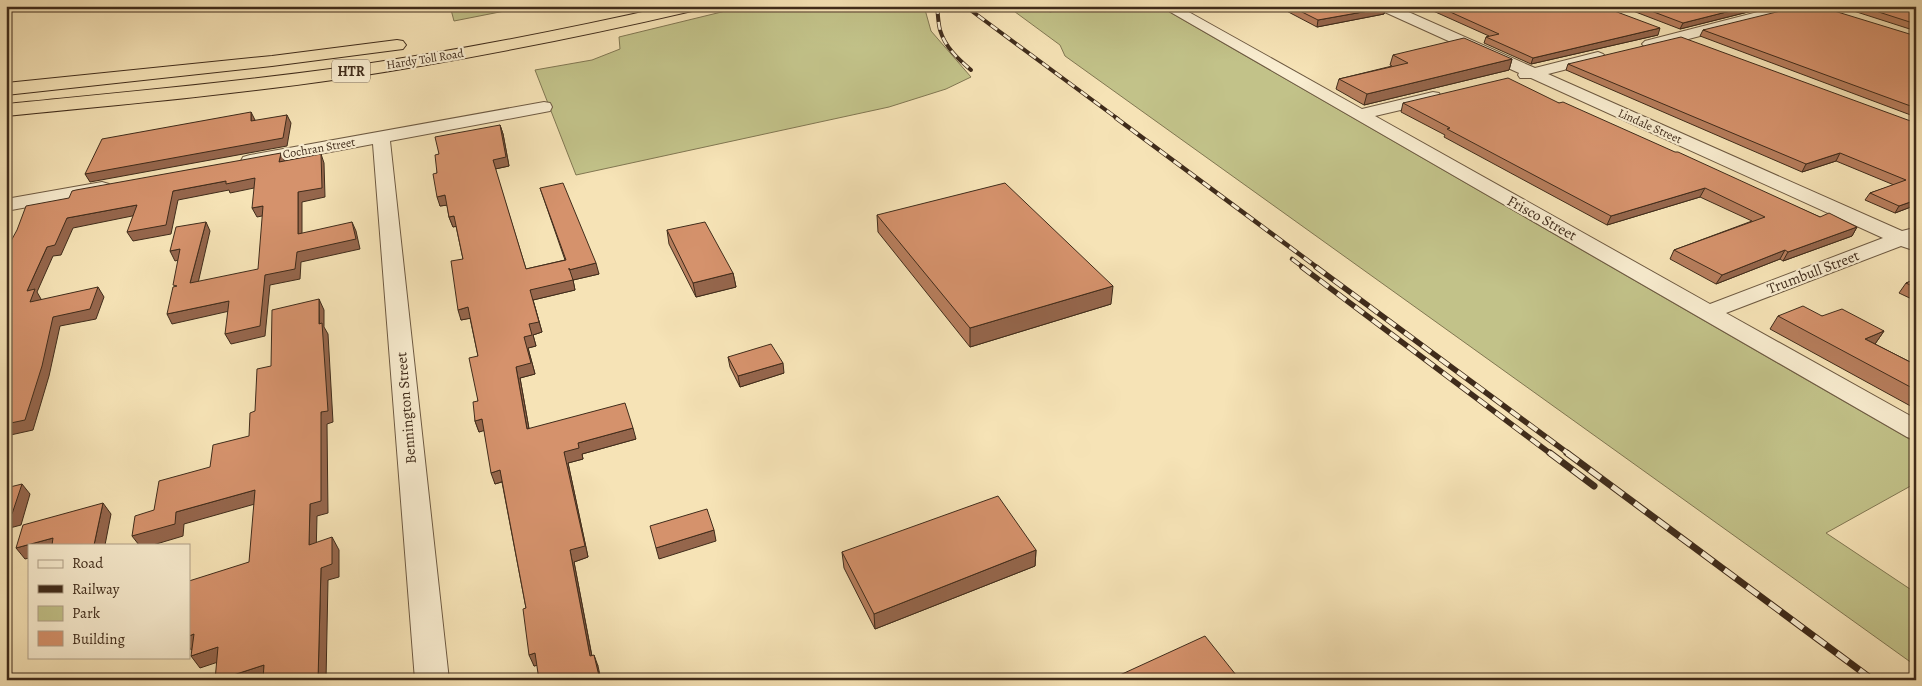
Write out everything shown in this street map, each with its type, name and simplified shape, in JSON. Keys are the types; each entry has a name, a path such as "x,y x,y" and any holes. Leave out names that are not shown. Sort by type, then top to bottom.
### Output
{"highway":[{"path":"502,29 617,6"},
{"name":"Hardy Toll Road","path":"6,110 169,94 348,71 555,37 692,6"},
{"name":"Hardy Toll Road","path":"6,89 272,62 410,43"},
{"path":"6,83 95,80"}],"street":[{"name":"Frisco Street","path":"1167,6 1916,431"},
{"name":"Lindale Street","path":"1383,6 1911,239"},
{"path":"1634,48 1799,6"},
{"path":"1654,26 1708,47"},
{"path":"1513,78 1616,53"},
{"path":"1360,115 1446,94"},
{"name":"Cochran Street","path":"237,163 544,107"},
{"name":"Bennington Street","path":"381,137 432,680"},
{"path":"6,205 122,184"},
{"name":"Trumbull Street","path":"1709,312 1911,239"}],"green space":[{"path":"450,6 530,6 454,21"},
{"path":"746,6 924,6 931,31 971,77 946,89 889,107 576,175 535,70 592,60 620,49 619,37"},
{"path":"1007,6 1041,6 1050,12 1084,6 1159,6 1916,443 1916,483 1826,533 1916,593 1916,666 1065,56 1060,45"}],"building":[{"path":"1290,6 1383,6 1385,8 1318,20"},
{"path":"1437,6 1601,6 1660,28 1533,58 1486,37 1499,34"},
{"path":"1638,6 1750,6 1683,23"},
{"path":"1801,6 1818,6 1916,36 1916,108 1703,30"},
{"path":"1860,6 1916,6 1916,24"},
{"path":"1681,37 1916,123 1916,200 1899,206 1870,193 1906,180 1840,153 1806,164 1568,64"},
{"path":"1464,38 1512,59 1367,94 1339,79 1408,63 1393,55"},
{"path":"1508,78 1559,103 1563,102 1678,152 1820,217 1829,213 1857,227 1788,252 1785,250 1722,275 1674,250 1765,217 1705,188 1611,216 1447,129 1450,128 1403,103"},
{"path":"251,112 251,121 287,115 283,138 85,174 102,139"},
{"path":"500,125 506,157 493,160 526,269 566,260 540,188 563,183 596,263 570,270 573,280 530,290 539,322 529,324 532,335 524,337 531,363 516,367 527,429 625,403 633,428 578,443 579,448 564,452 585,546 570,550 590,656 594,655 600,680 539,680 535,653 529,655 523,609 526,608 500,470 491,473 482,419 475,421 473,402 478,401 469,358 478,356 468,307 458,310 451,261 463,259 454,216 449,217 445,195 437,197 433,174 437,173 435,155 439,154 435,137"},
{"path":"281,153 279,162 321,154 322,188 298,192 298,234 352,222 356,239 297,252 295,269 265,275 260,326 225,334 229,301 167,314 173,287 177,286 173,285 180,249 170,251 176,227 206,222 190,283 258,269 263,206 252,208 255,178 226,184 226,181 173,191 166,225 127,232 137,205 67,218 55,245 47,247 27,291 35,289 30,302 98,287 90,309 53,317 42,366 25,420 6,424 6,250 17,230 26,206 69,198 72,191 76,190"},
{"path":"1005,183 1113,286 970,328 877,215"},
{"path":"705,222 733,273 693,283 667,230"},
{"path":"1916,279 1916,288 1906,283"},
{"path":"319,299 319,324 322,323 328,411 321,412 321,501 310,504 309,545 332,537 332,564 321,568 318,680 263,680 264,665 215,680 218,647 191,656 194,634 190,636 190,581 249,562 255,490 176,512 175,524 132,536 135,516 154,510 159,481 210,467 213,445 249,436 250,413 255,411 257,369 271,366 272,310"},
{"path":"1803,306 1822,316 1842,309 1884,331 1865,339 1916,365 1916,390 1778,316"},
{"path":"771,344 783,363 738,376 728,357"},
{"path":"22,484 12,514 6,516 6,488"},
{"path":"998,496 1036,550 874,614 842,552"},
{"path":"103,503 94,544 52,544 53,538 16,548 23,525"},
{"path":"707,509 714,530 656,548 650,526"},
{"path":"1205,636 1240,680 1109,680"}],"railway":[{"path":"937,6 938,21 945,42 971,70"},
{"path":"965,6 1118,119"},
{"path":"1116,118 1318,268"},
{"path":"1292,259 1304,268"},
{"path":"1302,267 1551,454"},
{"path":"1316,267 1569,454"},
{"path":"1550,453 1594,486"},
{"path":"1567,453 1873,680"}]}
